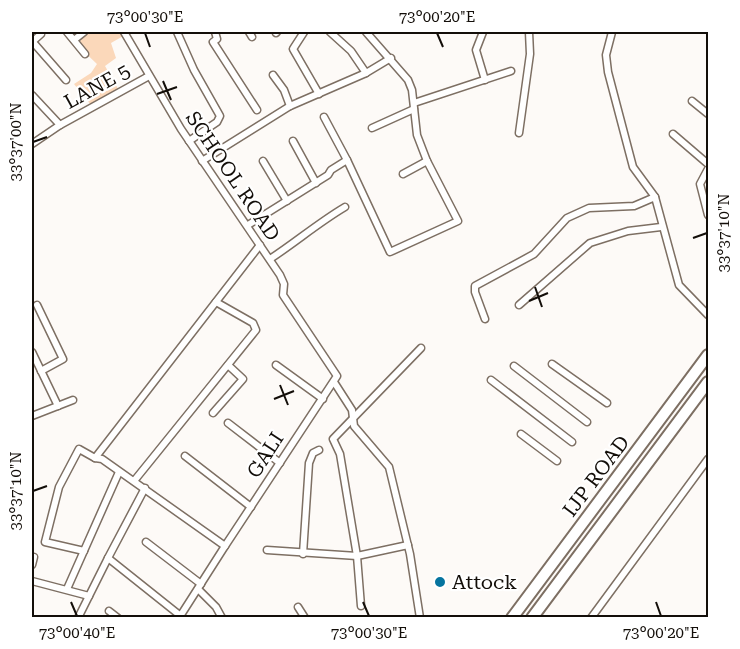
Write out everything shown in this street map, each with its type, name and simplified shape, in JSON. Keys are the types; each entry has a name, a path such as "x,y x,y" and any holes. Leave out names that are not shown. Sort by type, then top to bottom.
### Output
{"highway":[{"name":"IJP ROAD","path":"512,618 708,355"},
{"name":"IJP ROAD","path":"532,618 708,382"}],"street":[{"path":"67,32 85,54"},
{"path":"74,40 84,32"},
{"name":"SCHOOL ROAD","path":"124,32 189,141 270,259 284,284 283,295 336,374 334,382"},
{"path":"177,32 194,70 220,116 217,122 189,141"},
{"path":"215,32 217,39 213,42 257,110"},
{"path":"304,32 293,49 319,94"},
{"path":"330,32 351,51 366,73"},
{"path":"324,117 390,252 458,221 427,161 417,135 408,80 366,32"},
{"path":"483,32 476,50 484,80"},
{"path":"519,133 530,54 529,32"},
{"path":"612,32 606,55 615,103 633,167 655,197 661,227 679,285 708,315"},
{"path":"41,34 32,41 66,80"},
{"path":"202,161 290,106 366,73 391,58"},
{"path":"372,128 414,106 511,71"},
{"path":"273,75 284,90 290,106"},
{"name":"LANE 5","path":"32,142 149,76"},
{"path":"32,94 60,125"},
{"path":"692,101 708,114"},
{"path":"673,134 708,164"},
{"path":"293,141 316,183"},
{"path":"248,225 316,183 346,160"},
{"path":"263,161 287,201"},
{"path":"403,174 427,161"},
{"path":"708,169 700,184 708,215"},
{"path":"485,319 475,286 534,254 567,218 589,208 634,206 655,197"},
{"path":"270,259 296,242 307,231 345,207"},
{"path":"519,305 590,243 628,231 661,227"},
{"path":"95,458 261,245"},
{"path":"134,481 256,327 216,302"},
{"path":"37,305 63,359 41,371"},
{"path":"361,606 357,556 340,454 333,439 421,348"},
{"path":"32,352 58,406"},
{"path":"213,413 243,379 228,364"},
{"path":"552,364 607,403"},
{"path":"276,365 323,399"},
{"path":"514,366 587,422"},
{"path":"491,380 572,442"},
{"path":"334,382 354,416 354,426 389,467 408,545 420,618"},
{"name":"GALI","path":"180,617 334,382"},
{"path":"32,416 73,400"},
{"path":"228,423 280,463"},
{"path":"520,435 557,461"},
{"path":"84,551 45,542 59,487 79,449 95,458 102,459 225,546"},
{"path":"303,554 309,463 313,453 319,450"},
{"path":"186,456 250,507"},
{"path":"591,618 708,459"},
{"path":"67,589 119,472"},
{"path":"78,618 145,489"},
{"path":"146,542 200,587 222,618"},
{"path":"267,550 357,556 408,545"},
{"path":"32,565 34,557"},
{"path":"108,558 180,617"},
{"path":"32,581 89,596"},
{"path":"298,607 305,618"},
{"path":"109,610 118,618"}],"shaded area":[{"path":"90,32 123,32 125,35 111,43 116,58 105,66 121,94 95,110 74,84 91,73 97,64 76,44"}],"place":[{"name":"Attock","path":"440,582"}]}
